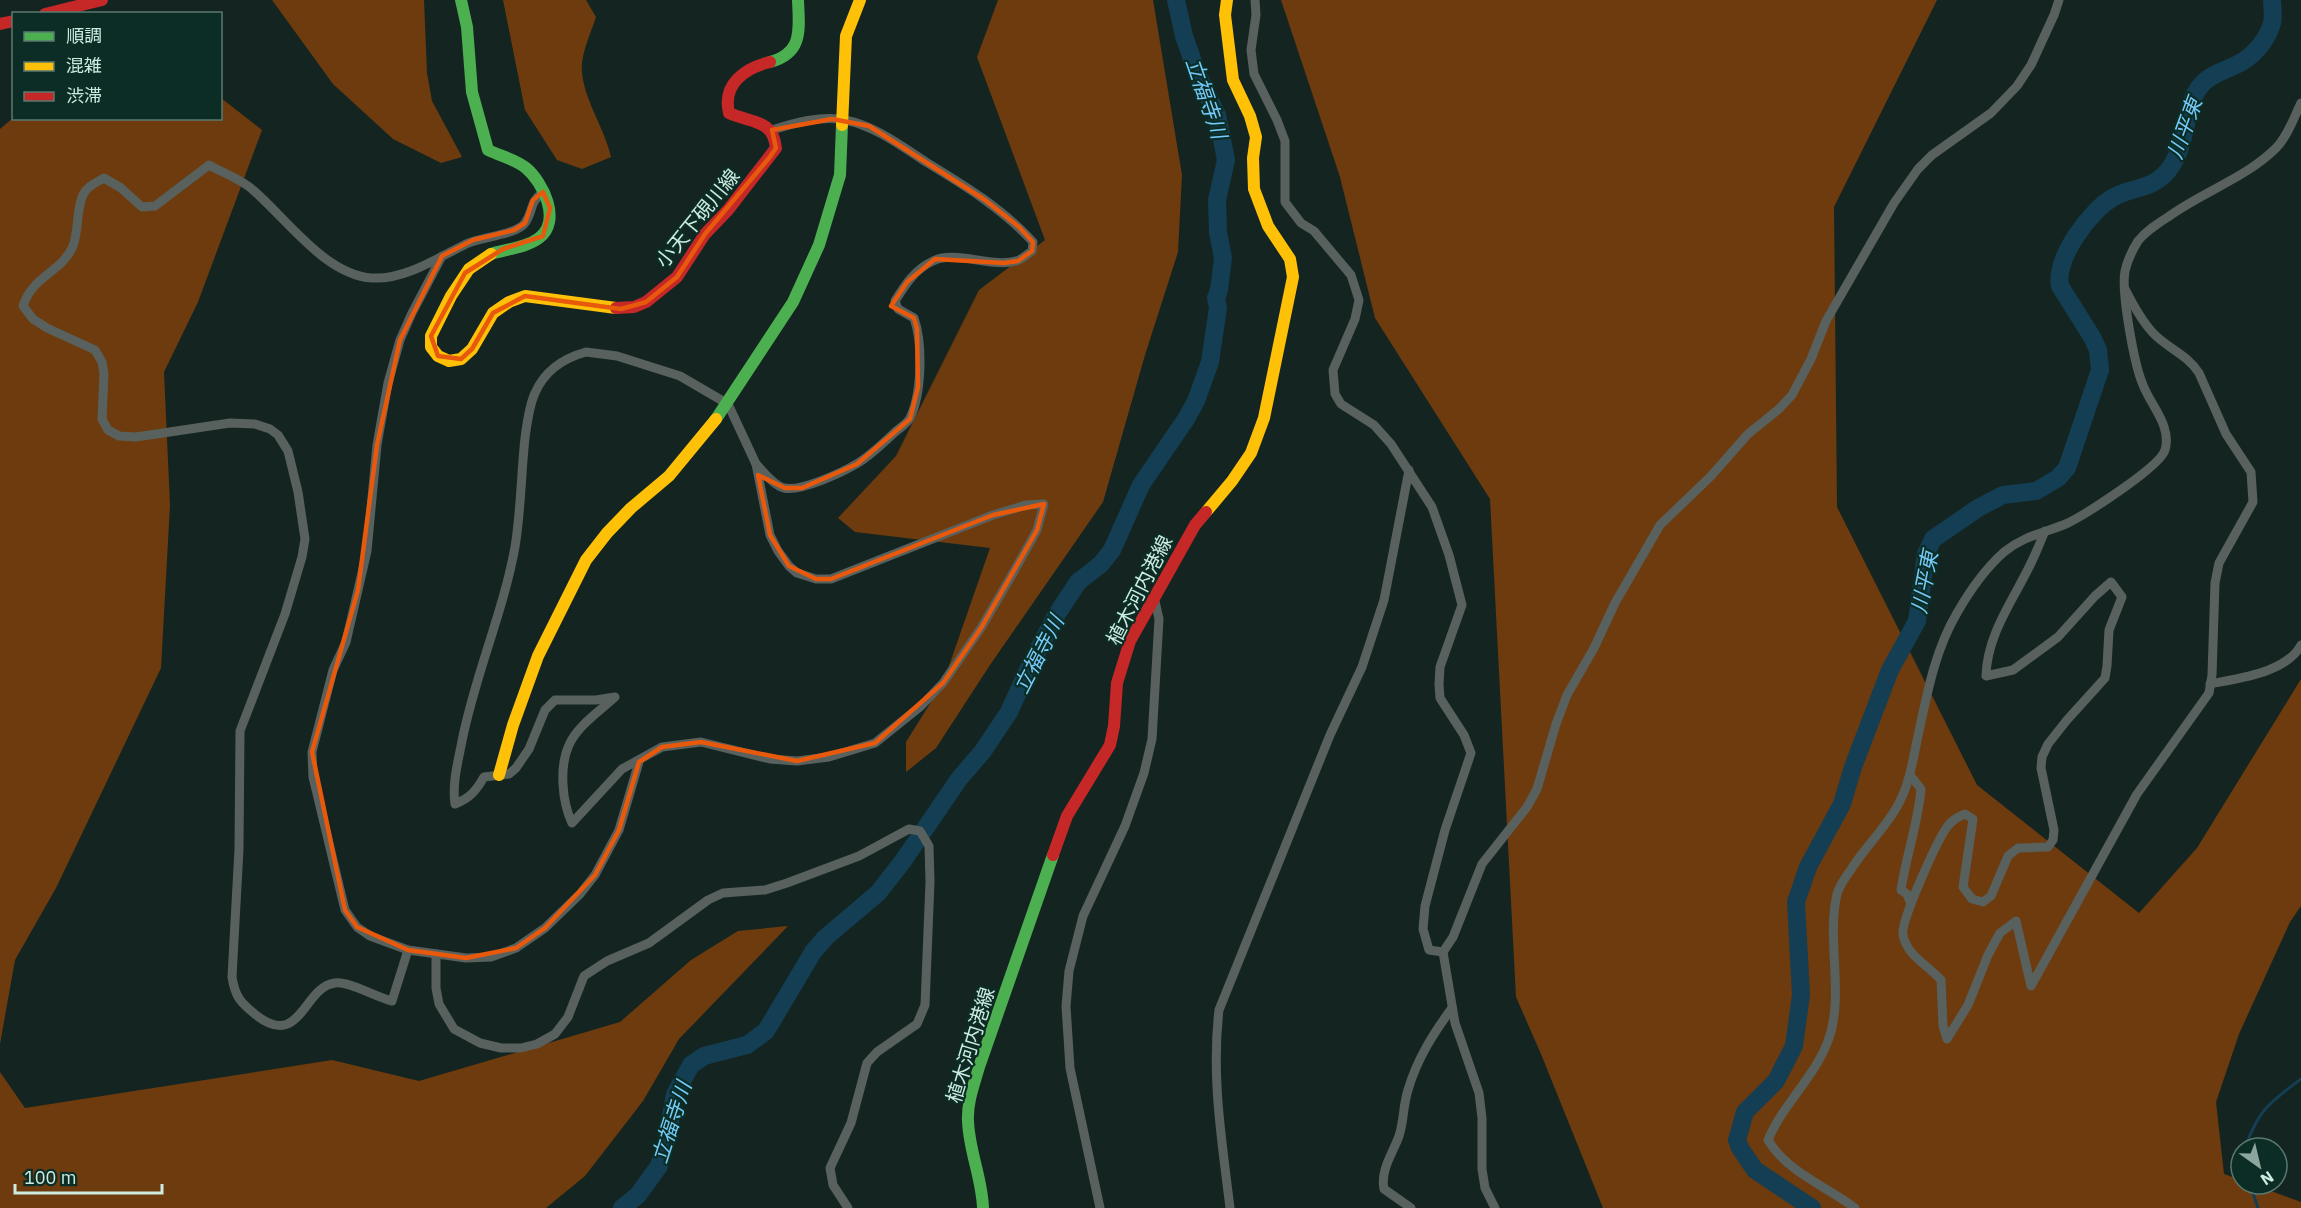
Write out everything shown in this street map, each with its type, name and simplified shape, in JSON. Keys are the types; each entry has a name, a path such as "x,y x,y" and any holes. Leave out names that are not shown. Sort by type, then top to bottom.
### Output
{"main road":[{"path":"53,12 102,0"},
{"name":"小天下硯川線","path":"461,0 466,13 469,34 470,75 482,133 488,150 527,169 543,192 550,208 550,222 543,236 529,243 503,249 479,261 465,273 431,336 431,347 438,356 449,361 461,358 472,349 493,313 509,302 525,296 621,309 646,302 677,277 705,234 728,210 769,158 776,148 772,130"},
{"path":"772,130 765,124 741,120 729,113 725,103 729,89 740,75 753,67 786,57 794,49 798,36 798,0"},
{"path":"499,775 513,725 538,656 586,560 631,508 669,476 694,448 728,404 793,302 819,245 840,175 846,36 860,0"},
{"name":"植木河内港線","path":"983,1208 984,1193 971,1140 968,1108 979,1067 1067,816 1110,745 1114,726 1117,683 1130,641 1195,525 1232,481 1251,453 1264,418 1293,277 1290,259 1268,226 1254,189 1253,158 1256,137 1250,116 1233,80 1225,15 1227,0"}],"street":[{"path":"1255,0 1256,15 1251,50 1254,75 1285,141 1285,201 1301,223 1314,231 1351,275 1359,300 1355,319 1333,370 1335,394 1341,404 1374,425 1391,444 1432,507 1449,555 1462,605 1440,667 1439,684 1440,698 1464,735 1471,753 1444,830 1430,884 1423,929 1429,950 1443,952"},
{"path":"1495,1208 1485,1188 1482,1169 1482,1118 1479,1093 1452,1008 1443,952 1454,937 1482,864 1527,807 1537,789 1567,695 1594,648 1615,603 1660,525 1711,476 1748,434 1779,409 1792,395 1811,360 1826,321 1894,203 1918,169 1932,155 1991,113 2017,86 2031,65 2059,0"},
{"path":"1855,1208 1796,1169 1775,1152 1768,1140 1781,1113 1809,1078 1828,1040 1834,1000 1833,926 1838,890 1858,858 1894,812 1910,775 1929,684 1941,646 1956,613 1981,578 2005,552 2034,533 2067,524 2083,515 2146,472 2160,460 2165,450 2164,424 2138,374 2125,289 2126,267 2138,242 2148,231 2181,207 2256,165 2282,140 2301,103"},
{"path":"756,464 774,483 784,488 802,488 857,464 876,450 910,419 918,387 920,355 917,329 914,318 898,309 895,301 907,282 922,267 935,259 951,258 1004,263 1018,261 1032,251 1033,242 1019,227 960,182 869,126 842,119 794,123 772,130"},
{"path":"408,950 392,1001 377,998 344,982 332,983 315,996 296,1019 289,1024 279,1025 260,1018 244,1006 234,993 232,977 239,849 240,731 285,614 302,557 305,538 298,492 288,451 278,435 270,429 255,424 230,423 136,437 119,436 108,430 102,419 104,374 102,363 95,350 47,328 33,319 23,306 34,284 66,257 74,244 83,195 90,185 104,178 121,188 142,207 155,206 209,165 251,188 300,236 336,266 354,274 373,278 397,275 473,240 514,230 525,223 533,200 543,192"},
{"path":"442,256 400,340 388,383 377,445 367,551 346,642 333,670 312,752 313,777 345,910 357,927 370,936 408,950 466,958 491,957 516,948 545,928 580,894 595,875 619,830 639,762"},
{"path":"2045,531 1998,626 1986,662 1986,676 2013,670 2058,637 2095,596 2111,582 2122,597 2109,630 2108,666 2104,678 2048,744 2042,757 2041,768 2054,830 2053,840 2048,847 2018,848 2008,856 1991,896 1983,902 1972,899 1963,887 1973,819 1965,814 1957,817 1948,826 1936,845 1911,904 1902,932 1908,950 1941,980 1943,1026 1947,1039 1968,1005 1988,955 2000,933 2016,921 2031,986 2137,794 2202,706 2209,693 2215,583 2219,563 2253,502 2251,472 2226,434 2193,364 2153,334 2137,312 2125,289"},
{"path":"586,352 617,356 680,376 728,404 756,464 770,535 789,566 797,573 816,579 831,579 993,515 1026,505 1044,504 1037,530 981,628 942,683 921,706 875,743 829,757 797,761 770,759 701,742 662,747 622,770 572,823 567,812 564,788 564,768 569,745 581,728 615,697 596,700 555,700 545,710 529,749 516,768 509,774 484,777 467,799 455,804 454,788 470,704 515,545 528,419 534,394 553,368 567,358 586,352"},
{"path":"1230,1208 1217,1101 1215,1046 1219,1010 1330,735 1362,667 1384,600 1409,471"},
{"path":"1100,1208 1070,1068 1066,1006 1069,971 1083,916 1125,826 1144,773 1152,739 1159,619 1154,597"},
{"path":"2210,684 2280,665 2296,654 2301,645"},
{"path":"1910,775 1921,789 1920,802 1902,875 1901,890 1907,894 1911,904"},
{"path":"436,954 436,988 439,1004 454,1029 480,1042 501,1048 520,1048 537,1044 555,1034 568,1017 584,976 607,961 649,943 708,900 723,893 765,890 787,883 859,856 909,829 920,831 929,846 926,1005 917,1024 877,1052 867,1063 851,1123 830,1168 833,1185 848,1208"},
{"path":"1411,1208 1384,1189 1386,1165 1401,1130 1407,1093 1416,1068 1431,1036 1452,1008"}],"highlighted area":[{"path":"832,119 869,126 985,200 1019,227 1033,242 1032,251 1018,261 1004,263 935,259 907,282 891,306 914,318 917,329 918,387 910,419 857,464 802,488 785,488 758,475 770,535 789,566 816,579 831,579 993,515 1044,504 1037,530 981,628 943,683 875,743 797,761 701,742 662,747 639,762 619,830 595,875 545,928 516,948 466,958 408,950 357,927 345,910 312,752 358,590 377,445 400,340 442,256 473,240 514,230 525,223 533,200 543,192 550,208 543,236 503,249 465,273 431,336 438,356 461,359 472,349 493,313 525,296 621,309 646,302 677,277 705,234 769,158 776,148 772,130"}],"shaded area":[{"path":"272,0 424,0 427,73 432,101 462,157 441,163 393,139 333,84"},
{"path":"503,0 586,0 596,17 586,44 582,72 590,104 611,157 582,169 557,160 525,110"},
{"path":"998,0 1153,0 1182,175 1178,252 1145,355 1103,502 990,665 936,748 906,772 906,742 943,683 990,548 855,532 838,518 896,456 979,290 1045,240 977,57"},
{"path":"1281,0 1937,0 1834,207 1837,507 1977,785 2139,913 2197,848 2301,679 2301,906 2290,922 2239,1034 2216,1102 2224,1174 2229,1176 2229,1196 2285,1196 2301,1202 2301,1208 1603,1208 1516,997 1490,499 1375,318 1340,177"},
{"path":"222,99 262,130 198,302 164,372 170,505 161,668 56,888 15,960 0,1044 0,129 12,119 222,120"},
{"path":"788,926 679,1039 643,1101 585,1176 546,1208 0,1208 0,1072 25,1108 332,1060 419,1081 620,1022 691,960 738,931"}],"waterway":[{"name":"立福寺川","path":"622,1208 638,1195 659,1166 667,1139 675,1094 691,1065 704,1056 747,1045 766,1031 813,952 826,937 878,893 903,861 959,779 983,751 1009,712 1055,617 1078,582 1101,564 1112,550 1141,485 1196,401 1210,362 1218,308 1216,298 1223,258 1218,232 1217,200 1226,160 1217,115 1197,73 1184,36 1176,0"},
{"name":"川平東","path":"1812,1208 1755,1170 1737,1140 1745,1112 1776,1081 1794,1046 1801,995 1796,902 1808,867 1842,804 1853,767 1890,670 1917,621 1926,554 1933,539 1978,508 2003,495 2036,491 2058,478 2067,468 2100,370 2098,350 2092,337 2060,286 2063,262 2085,223 2105,203 2120,194 2153,183 2164,175 2178,153 2191,103 2196,93 2210,78 2244,61 2259,47 2272,23 2272,0"},
{"path":"2250,1136 2266,1108 2301,1079"},
{"path":"2254,1196 2258,1208"}],"traffic: fast":[{"path":"461,0 467,27 472,92 488,150 526,168 538,182 548,202 549,222 546,231 539,238 522,246 491,254"},
{"path":"770,62 781,58 794,46 799,30 798,0"},
{"path":"716,419 793,302 819,245 840,175 842,125"},
{"path":"983,1208 969,1132 970,1100 979,1067 1053,855"}],"traffic: slow":[{"path":"842,125 846,36 860,0"},
{"path":"1206,512 1232,481 1251,453 1264,418 1293,277 1290,259 1268,226 1254,189 1253,158 1256,137 1250,116 1233,80 1225,15 1227,0"},
{"path":"491,254 469,269 451,296 431,336 431,347 438,356 449,361 461,359 472,349 493,313 509,302 525,296 616,308"},
{"path":"499,775 513,725 538,656 586,560 631,508 669,476 716,419"}],"traffic: jam":[{"path":"53,12 102,0"},
{"path":"0,24 12,21"},
{"path":"616,308 634,307 646,302 677,277 705,234 728,210 776,148 774,139 766,127 729,113 728,103 732,86 744,73 770,62"},
{"path":"1053,855 1067,816 1110,745 1114,726 1117,683 1130,641 1195,525 1206,512"}]}
